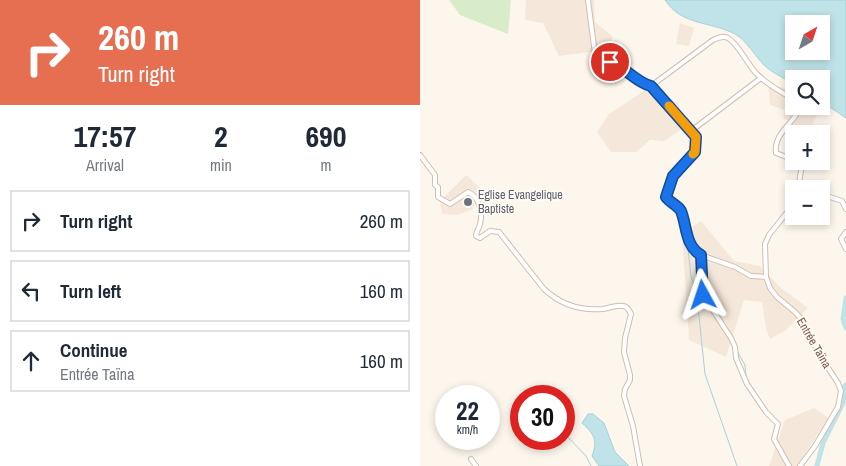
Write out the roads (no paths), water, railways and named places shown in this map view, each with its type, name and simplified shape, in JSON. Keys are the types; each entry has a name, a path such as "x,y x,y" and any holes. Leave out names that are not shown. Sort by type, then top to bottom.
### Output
{"street":[{"path":"588,0 595,54 600,59 624,68 642,83 651,86 696,137 695,152 673,176 666,197 680,209 690,243 694,250 701,255 735,267 751,276 766,277"},
{"path":"651,86 721,36 728,38 761,78 785,94"},
{"path":"691,131 761,78"},
{"path":"785,130 778,138 776,150 776,153 785,156"},
{"path":"420,155 435,175 438,197 450,204 468,192 474,194 478,199 481,220 476,236 480,238 490,231 499,232 552,297 587,310 621,306 628,309 631,314 625,338 624,352 630,380 625,389 624,396 633,426 640,466"},
{"path":"830,197 842,201 846,209"},
{"name":"Entrée Taïna","path":"785,215 769,234 765,244 766,277 770,288 777,297 803,321 819,354 838,383 841,391 838,407 815,446 800,466"},
{"path":"846,232 841,239 846,249"},
{"path":"701,255 703,295 731,338 735,347 736,358 747,384 766,412 778,424 774,439 789,466"},
{"path":"471,459 476,466"}],"water":[{"path":"665,0 846,0 846,118 830,107 830,70 785,70 785,79 767,68 735,34 688,19"},
{"path":"588,414 593,414 604,423 615,452 629,466 599,466 592,456 595,446 594,438 582,423"}],"waterway":[{"path":"687,239 691,277 696,288 705,374 737,466"},
{"path":"846,298 843,319 846,328"},
{"path":"737,351 745,365 746,378 766,409"},
{"path":"817,466 823,443 844,401 844,387 846,385"},
{"path":"575,444 586,456 591,466"}],"place":[{"name":"Eglise Evangelique Baptiste","path":"468,202"}]}
